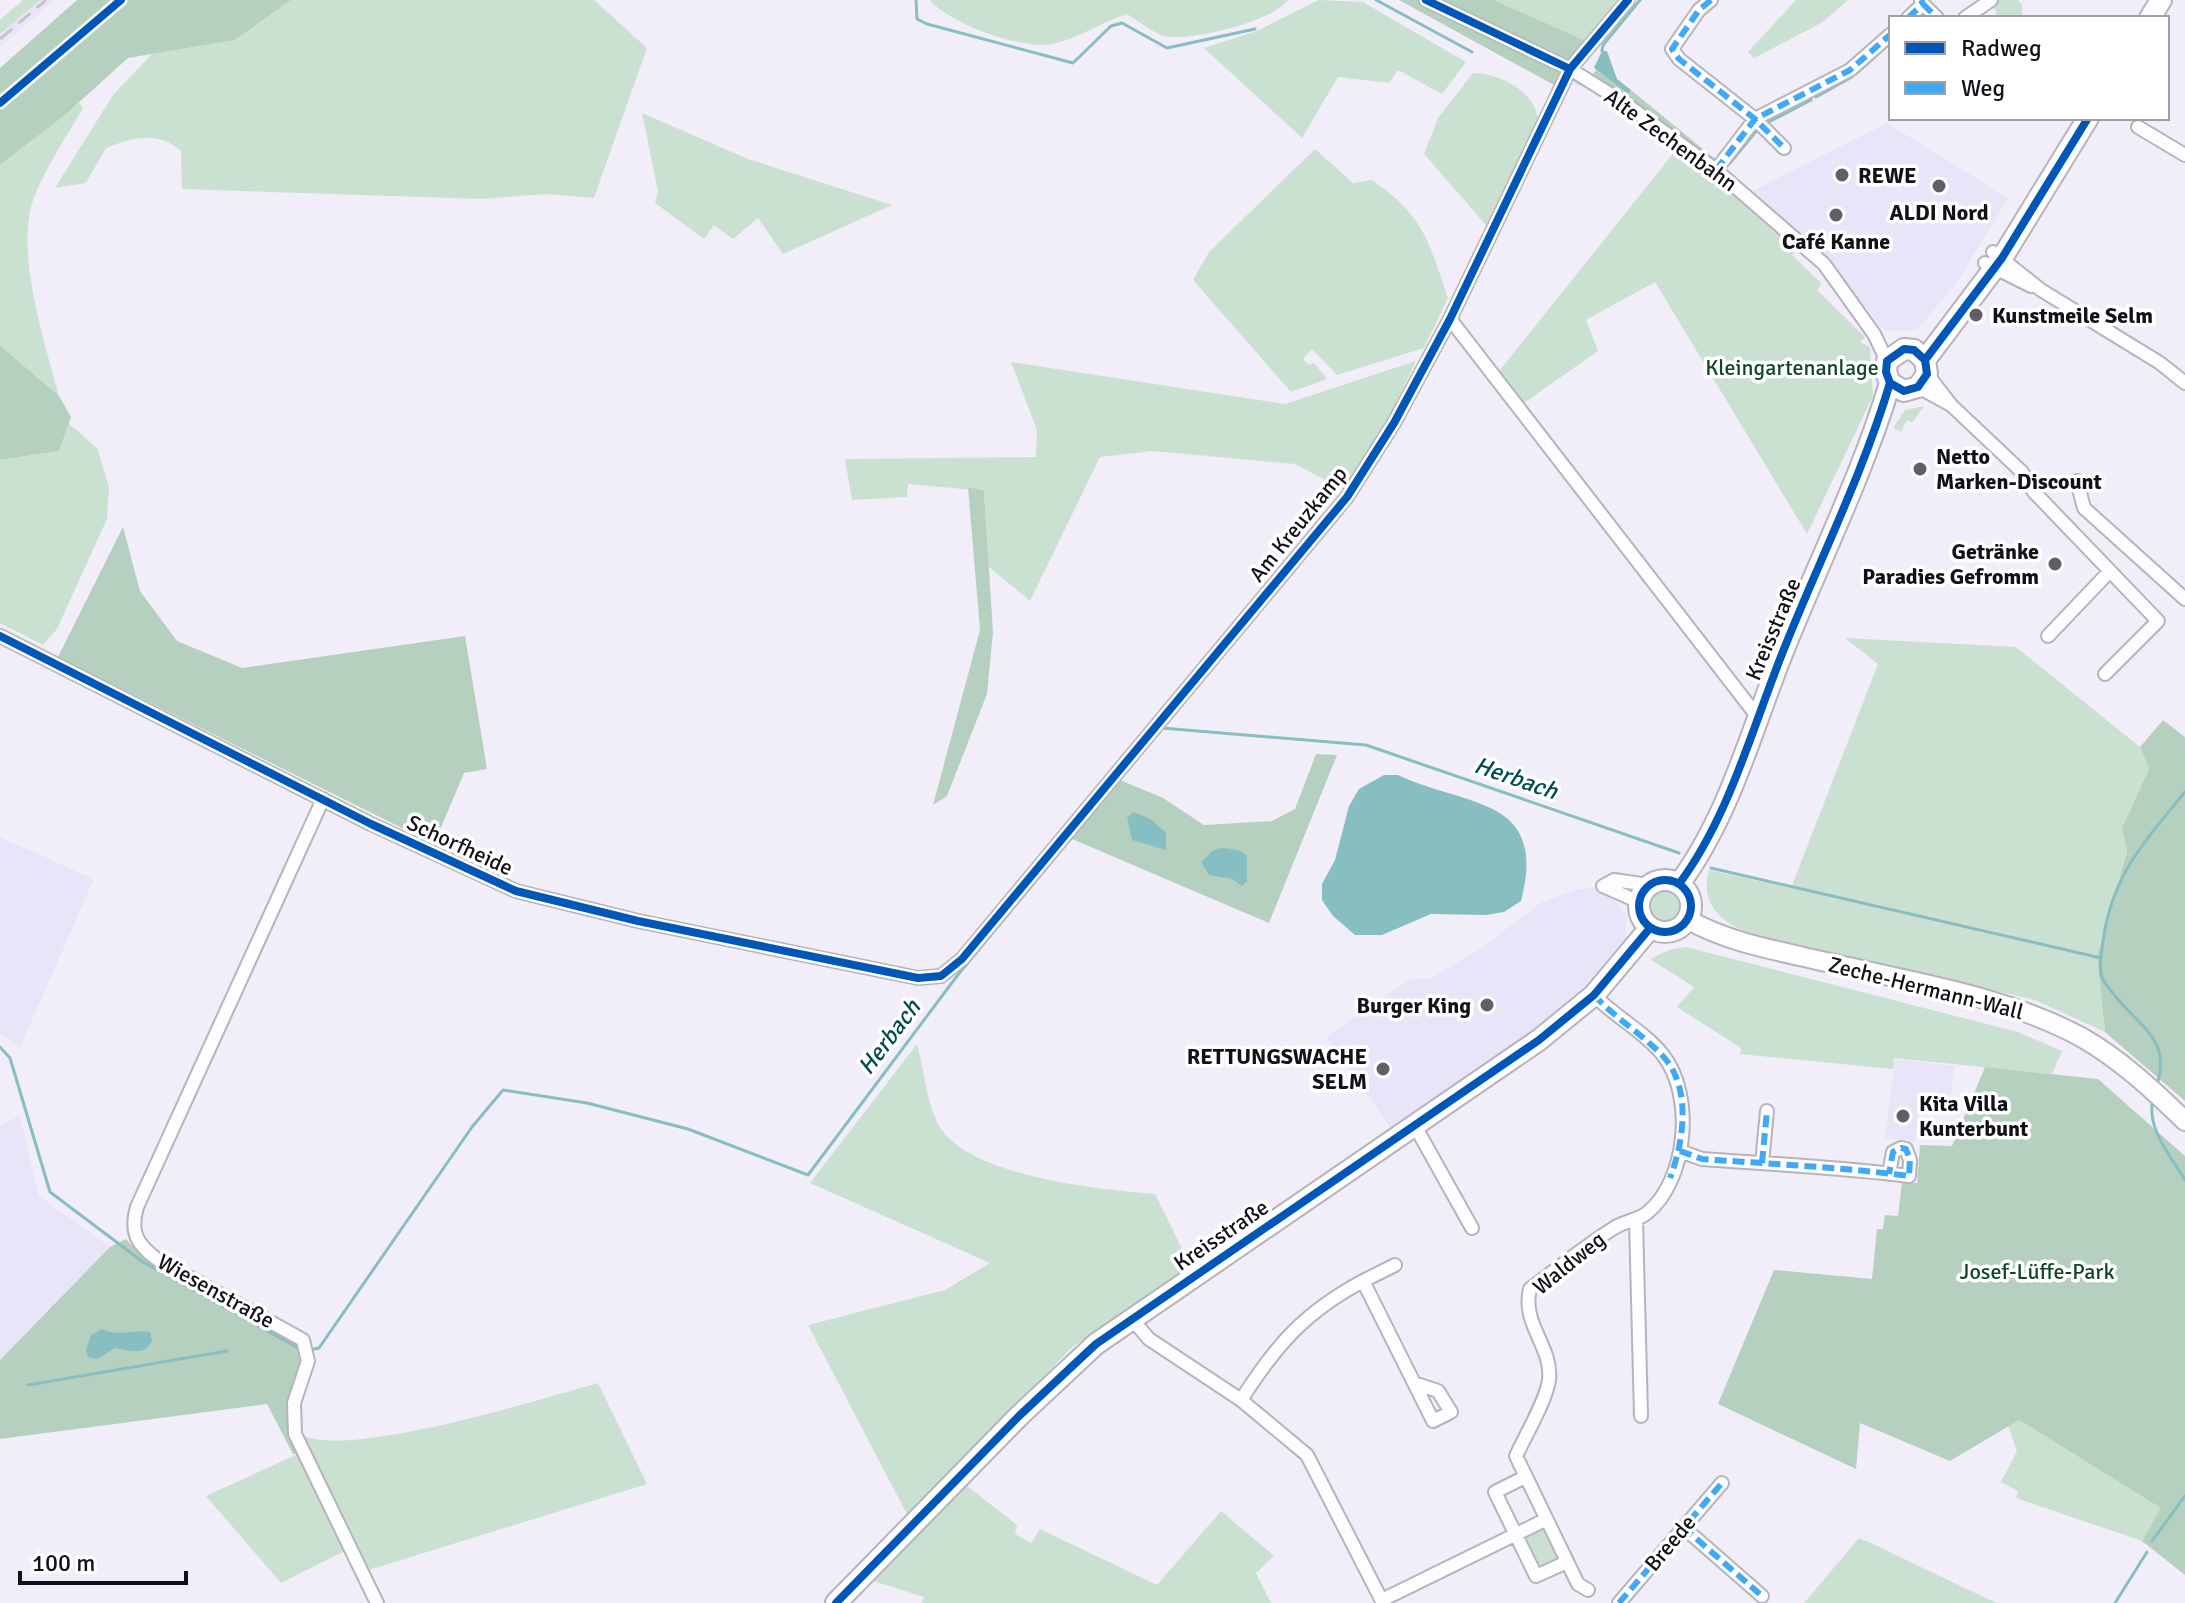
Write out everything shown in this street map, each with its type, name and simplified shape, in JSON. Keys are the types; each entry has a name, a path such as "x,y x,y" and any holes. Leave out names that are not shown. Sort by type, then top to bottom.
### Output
{"main road":[{"name":"Kreisstraße","path":"1993,261 2075,120"},
{"name":"Kreisstraße","path":"1679,884 1712,830 1879,421 1908,370 1993,261 2087,120"},
{"path":"1662,879 1679,884 1690,899 1687,919 1671,931 1650,928 1639,912 1643,894 1662,879"},
{"name":"Kreisstraße","path":"836,1603 1048,1387 1131,1318 1539,1040 1594,995 1650,928"}],"street":[{"name":"Alte Zechenbahn","path":"1426,0 1570,69 1637,112 1716,170 1824,264 1874,334 1908,370 1951,405 2022,472 2034,492 2158,621 2105,674"},
{"name":"Am Kreuzkamp","path":"941,976 962,959 1347,497 1394,423 1450,319 1570,69 1628,0"},
{"path":"1711,0 1699,10 1672,49 1679,59 1755,119 1784,148"},
{"path":"1968,16 1991,0"},
{"path":"1716,170 1755,119 1850,70 1889,36"},
{"path":"2138,127 2185,155"},
{"path":"1993,261 2160,363 2185,383"},
{"path":"1450,319 1757,716"},
{"path":"2077,481 2084,508 2185,599"},
{"path":"2048,636 2110,571"},
{"name":"Schorfheide","path":"0,636 323,799 516,891 638,921 918,978 941,976"},
{"name":"Wiesenstraße","path":"323,799 137,1207 133,1227 139,1244 158,1260 303,1340 308,1361 294,1403 295,1434 377,1603"},
{"name":"Zeche-Hermann-Wall","path":"1687,919 1703,928 1770,949 1991,1001 2043,1018 2112,1056 2185,1121"},
{"name":"Waldweg","path":"1525,1477 1516,1456 1549,1382 1548,1363 1525,1306 1530,1289 1618,1225 1636,1220 1655,1206 1666,1191 1680,1151 1684,1113 1663,1055 1594,995"},
{"path":"1762,1163 1767,1111"},
{"path":"1415,1126 1472,1228"},
{"path":"1680,1151 1702,1159 1889,1174"},
{"name":"Waldweg","path":"1636,1220 1641,1416"},
{"path":"1241,1400 1293,1329 1313,1310 1395,1265"},
{"path":"1363,1281 1414,1383"},
{"path":"1131,1318 1149,1339 1241,1400 1307,1455 1382,1602 1545,1520"},
{"path":"1567,1562 1536,1576 1495,1492 1525,1477 1578,1584 1588,1590"},
{"name":"Breede","path":"1623,1602 1722,1483"},
{"path":"1683,1527 1762,1596"}],"shaded area":[{"path":"40,0 55,0 0,47 0,34"},
{"path":"1887,123 2008,198 1958,281 1917,330 1886,331 1880,326 1826,257 1753,191"},
{"path":"0,837 94,879 20,1047 0,1034"},
{"path":"1603,886 1627,916 1626,937 1601,975 1532,1037 1393,1131 1326,1037 1409,980 1432,978 1487,944 1540,903 1575,890"},
{"name":"Kita Villa Kunterbunt","path":"1895,1059 1954,1066 1951,1095 1921,1092 1915,1142 1885,1138"},
{"path":"20,1116 39,1196 110,1247 0,1360 0,1125"}],"green space":[{"path":"23,0 40,0 0,34 0,20"},
{"path":"77,0 291,0 235,40 128,58 66,114 0,165 0,68"},
{"path":"291,0 594,0 647,48 594,198 545,194 483,199 182,189 181,151 172,144 154,138 126,141 106,148 86,183 55,188 113,95 152,54 235,40"},
{"path":"930,0 1288,0 1280,8 1252,21 1199,35 1166,36 1154,32 1127,14 1066,40 1044,45 1009,40 971,27 954,19"},
{"path":"1319,0 1363,2 1466,62 1442,94 1398,70 1389,83 1338,77 1302,138 1204,48 1257,31"},
{"path":"1399,0 1494,0 1584,40 1554,85"},
{"path":"1494,0 1617,0 1584,40"},
{"path":"1796,0 1848,0 1823,22 1754,58 1748,52"},
{"path":"1999,0 2018,0 2022,5 2022,16 1994,16 1997,13 1992,5"},
{"path":"1596,70 1627,93 1631,90 1715,159 1712,163 1592,76"},
{"path":"1473,73 1494,76 1523,92 1538,120 1486,225 1424,154 1438,118"},
{"name":"Kleingartenanlage","path":"1573,82 1594,89 1654,127 1752,207 1798,248 1792,255 1822,284 1817,290 1865,337 1860,342 1870,347 1873,396 1807,534 1655,282 1586,320 1598,351 1524,403 1496,375 1675,151 1590,90"},
{"path":"79,103 83,108 45,173 29,216 29,267 39,323 59,396 0,345 0,165"},
{"path":"642,113 748,159 892,205 783,254 758,218 733,239 714,225 704,239 655,203 658,192"},
{"path":"1315,149 1353,183 1372,180 1390,193 1414,218 1429,245 1448,298 1424,348 1337,375 1312,349 1303,359 1309,365 1314,363 1327,379 1291,392 1193,280 1209,252"},
{"path":"0,345 59,396 71,417 59,451 0,460"},
{"path":"1416,361 1389,418 1344,490 1295,464 1153,451 1100,457 1030,601 989,567 984,491 908,484 907,497 852,500 845,459 1036,457 1037,430 1011,362 1285,404"},
{"path":"1924,406 1912,423 1907,420 1901,432 1893,428 1905,410"},
{"path":"68,423 97,448 109,487 107,519 57,629 43,645 0,623 0,460 59,451"},
{"path":"968,487 984,491 993,632 987,694 947,796 933,805 980,630"},
{"path":"123,527 140,591 177,641 242,668 465,636 487,769 464,773 434,844 58,657"},
{"path":"1845,638 2016,647 2140,747 2149,767 2122,828 2127,850 2097,956 2105,1032 2035,1000 1758,936 1725,920 1711,905 1707,883 1709,870 1791,888 1878,664"},
{"path":"2163,720 2185,737 2185,1101 2105,1032 2097,956 2127,851 2122,828 2149,768 2140,747"},
{"path":"1316,754 1337,755 1269,923 1072,839 1120,780 1163,798 1204,825 1272,821 1295,809"},
{"path":"1666,886 1680,892 1686,906 1680,920 1666,926 1652,920 1646,906 1652,892"},
{"path":"1686,947 2018,1032 2062,1051 2052,1074 1894,1058 1893,1069 1740,1054 1741,1048 1677,1007 1694,987 1650,959 1669,950"},
{"path":"917,1044 933,1113 952,1141 974,1156 1036,1177 1155,1194 1190,1265 1070,1349 910,1520 808,1325 945,1290 990,1263 810,1183"},
{"name":"Josef-Lüffe-Park","path":"1985,1067 2098,1079 2185,1156 2185,1575 2142,1541 2161,1508 2019,1420 1950,1461 1860,1423 1856,1469 1718,1404 1774,1270 1872,1279 1877,1229 1883,1229 1885,1215 1898,1216 1902,1183 1917,1183 1920,1145 1952,1146"},
{"path":"126,1239 144,1258 294,1338 303,1354 291,1394 300,1453 293,1454 267,1404 0,1439 0,1360 110,1247"},
{"path":"598,1383 647,1484 356,1574 345,1551 281,1583 206,1496 300,1453 301,1435 325,1440 401,1433 491,1413"},
{"path":"2019,1420 2162,1508 2142,1541 2016,1498 2018,1491 2001,1482 2017,1451 2008,1426"},
{"path":"967,1486 1017,1525 1015,1534 1031,1543 1040,1529 1157,1585 1221,1511 1274,1556 1256,1573 1271,1603 922,1603 924,1597 873,1581"},
{"path":"1542,1527 1559,1558 1542,1569 1524,1539"},
{"path":"1859,1538 1871,1543 1996,1603 1804,1603"}],"water":[{"path":"1602,51 1607,51 1617,79 1631,90 1628,94 1594,68"},
{"path":"1384,775 1398,775 1475,802 1496,811 1513,824 1523,842 1526,867 1521,901 1504,912 1486,915 1431,914 1382,935 1355,935 1333,916 1322,900 1322,884 1335,860 1349,806 1359,789"},
{"path":"1134,812 1152,820 1166,833 1166,850 1132,840 1127,817"},
{"path":"1221,848 1238,850 1247,855 1247,881 1242,886 1232,879 1209,875 1201,862 1212,851"},
{"path":"102,1329 150,1332 152,1341 140,1351 115,1348 97,1359 88,1357 86,1350 91,1335"}],"waterway":[{"path":"916,0 917,19 927,24 1073,63 1111,26 1122,23 1167,48 1255,29"},
{"path":"1376,0 1472,52"},
{"path":"1602,51 1603,45 1640,0"},
{"path":"1857,73 1887,46"},
{"path":"1816,97 1852,77"},
{"path":"1765,124 1811,100"},
{"path":"1730,163 1758,129"},
{"name":"Herbach","path":"310,1350 319,1348 472,1127 503,1090 587,1103 688,1129 808,1175 957,976 1162,728 1366,745 1679,853"},
{"path":"2157,1084 2160,1055 2156,1044 2105,983 2101,959 2107,918 2122,878 2144,843 2185,792"},
{"name":"Herbach","path":"1711,868 2101,958"},
{"path":"0,1047 10,1058 50,1192 143,1262 300,1349"},
{"path":"2153,1099 2156,1131 2185,1180"},
{"path":"28,1385 227,1351"},
{"path":"2152,1541 2185,1496"},
{"path":"2115,1603 2147,1552"}],"railway":[{"path":"0,39 46,0"}],"marked path":[{"path":"1711,0 1699,10 1672,49 1679,59 1755,119 1850,70 1889,36"},
{"path":"1910,16 1923,4 1921,0"},
{"path":"1923,4 1935,16"},
{"path":"1716,170 1755,119 1784,148"},
{"path":"1594,995 1660,1053 1677,1081 1683,1114 1682,1131 1670,1178"},
{"path":"1762,1163 1767,1111"},
{"path":"1680,1151 1702,1159 1909,1176 1910,1160 1906,1149 1893,1152 1889,1174"},
{"path":"1619,1603 1722,1483"},
{"path":"1683,1527 1762,1596"}],"cycle path":[{"path":"0,103 121,0"},
{"path":"1426,0 1570,69"},
{"path":"0,636 371,824 516,891 638,921 918,978 941,976 962,959 1347,497 1394,423 1450,319 1570,69 1628,0"},
{"path":"1925,360 2002,258 2087,120"},
{"path":"1679,884 1697,857 1727,798 1786,644 1854,482 1890,383 1886,372 1887,361 1904,349 1914,350 1925,360 1927,374 1918,387 1904,391 1890,383"},
{"path":"1665,880 1683,888 1691,906 1683,924 1665,932 1647,924 1639,906 1647,888 1665,880"},
{"path":"836,1603 1019,1416 1096,1344 1539,1040 1594,995 1650,928"}],"place":[{"name":"REWE","path":"1842,175"},
{"name":"ALDI Nord","path":"1939,186"},
{"name":"Café Kanne","path":"1836,215"},
{"name":"Kunstmeile Selm","path":"1976,315"},
{"name":"Netto Marken-Discount","path":"1920,469"},
{"name":"Getränke Paradies Gefromm","path":"2055,564"},
{"name":"Burger King","path":"1487,1005"},
{"name":"RETTUNGSWACHE SELM","path":"1383,1069"},
{"name":"Kita Villa Kunterbunt","path":"1903,1116"}]}
